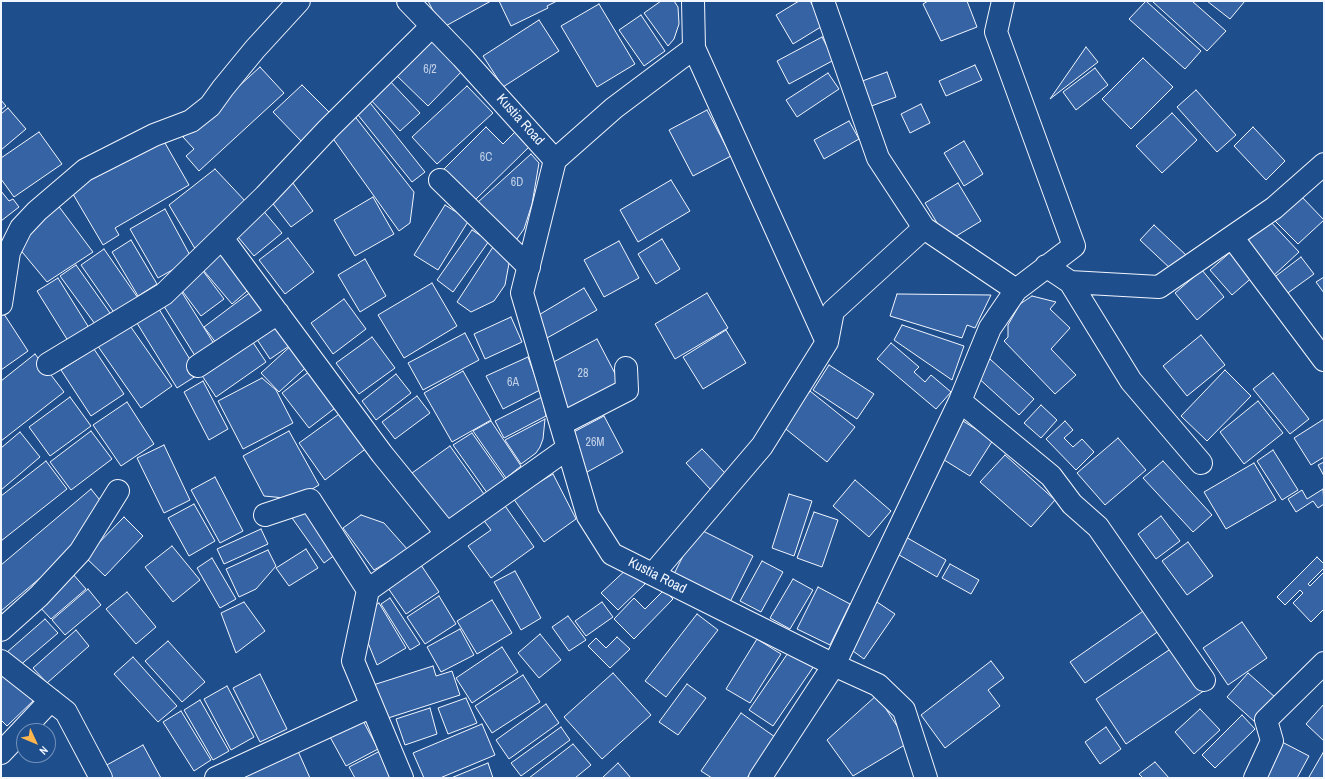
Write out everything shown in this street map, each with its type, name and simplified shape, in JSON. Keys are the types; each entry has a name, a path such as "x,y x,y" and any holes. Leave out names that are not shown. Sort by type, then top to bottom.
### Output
{"street":[{"path":"1,304 9,252 21,228 36,211 85,170 154,136 191,121 210,106 255,49 299,1"},
{"name":"Kustia Road","path":"408,1 462,57 555,160 522,293 588,516 612,554 834,665 878,685 904,710 926,778"},
{"path":"693,1 694,48 827,342"},
{"path":"823,1 878,158 924,228 1016,290"},
{"path":"760,778 834,665 960,401 990,328 1016,290 1074,246 996,32 1003,1"},
{"path":"48,364 164,294 265,196 328,129 432,26"},
{"path":"555,160 614,108 694,48"},
{"path":"1070,282 1159,287 1274,208 1324,164"},
{"path":"440,180 528,267"},
{"path":"653,574 762,446 827,342 834,310 924,228"},
{"path":"1232,237 1324,360"},
{"path":"222,238 382,454 447,534"},
{"path":"1046,266 1070,282 1131,381 1201,463"},
{"path":"198,366 278,313"},
{"path":"561,424 627,390 626,368"},
{"path":"960,401 1051,476 1072,504 1098,527 1204,680"},
{"path":"402,778 353,661 368,590 568,448"},
{"path":"1,630 39,596 80,552 118,491"},
{"path":"265,515 310,500 368,590"},
{"path":"1,661 66,712 101,778"},
{"path":"1255,778 1272,741 1266,720 1324,663"},
{"path":"1,753 51,700"},
{"path":"216,778 372,706"}],"building":[{"path":"428,1 491,1 442,28"},
{"path":"499,1 557,1 547,6 548,8 511,26"},
{"path":"661,1 674,1 678,7 679,24 674,39 668,46 644,13"},
{"path":"799,1 810,1 824,25 793,44 776,15"},
{"path":"928,1 967,1 977,27 941,41 923,4"},
{"path":"1146,1 1201,51 1185,69 1129,19"},
{"path":"1152,1 1192,1 1226,31 1207,51"},
{"path":"1207,1 1245,1 1230,19"},
{"path":"599,4 635,64 597,87 561,26"},
{"path":"641,15 665,51 644,66 619,30"},
{"path":"539,20 559,51 503,87 483,56"},
{"path":"432,34 466,67 428,106 395,74"},
{"path":"822,37 834,60 789,84 777,61"},
{"path":"1086,47 1098,62 1050,99"},
{"path":"1143,58 1173,87 1131,129 1102,99"},
{"path":"975,65 982,80 946,96 939,81"},
{"path":"260,67 284,93 199,171 186,156 194,149 183,137"},
{"path":"1095,68 1108,85 1076,110 1063,92"},
{"path":"887,72 896,97 866,108 857,83"},
{"path":"828,73 839,89 797,117 786,100"},
{"path":"388,79 420,113 400,131 369,98"},
{"path":"302,85 332,115 303,143 273,112"},
{"path":"467,86 493,113 437,164 412,137"},
{"path":"1196,90 1236,135 1217,152 1177,107"},
{"path":"367,99 425,172 412,182 354,110"},
{"path":"1,100 6,106 1,110"},
{"path":"921,104 930,123 910,133 901,114"},
{"path":"8,108 26,129 1,150 1,114"},
{"path":"707,110 731,156 693,176 669,130"},
{"path":"1172,113 1197,140 1162,173 1136,146"},
{"path":"353,114 414,192 410,223 399,231 329,133"},
{"path":"849,121 859,139 824,159 814,140"},
{"path":"486,127 503,144 515,132 529,147 474,201 443,170"},
{"path":"1253,127 1285,161 1266,180 1234,146"},
{"path":"39,132 62,164 14,197 1,179 1,158"},
{"path":"161,136 189,185 115,228 119,235 103,245 70,189"},
{"path":"964,141 983,174 964,186 944,153"},
{"path":"531,154 539,163 532,204 524,229 514,243 477,203"},
{"path":"215,169 247,203 197,252 169,205"},
{"path":"290,179 313,211 291,227 267,196"},
{"path":"671,180 690,211 638,242 620,210"},
{"path":"958,183 981,221 948,241 925,203"},
{"path":"1,191 9,201 13,199 19,207 1,221"},
{"path":"1300,195 1324,220 1298,244 1274,220"},
{"path":"373,197 394,234 355,256 334,220"},
{"path":"57,204 93,252 47,282 18,247"},
{"path":"445,205 469,220 438,270 414,255"},
{"path":"261,208 282,233 254,256 233,231"},
{"path":"165,209 192,259 158,278 130,229"},
{"path":"1269,220 1299,252 1272,277 1243,245"},
{"path":"1154,225 1187,256 1173,271 1140,240"},
{"path":"472,230 489,241 453,292 437,280"},
{"path":"288,238 314,272 285,294 259,260"},
{"path":"662,239 680,269 656,284 638,254"},
{"path":"131,240 157,284 138,296 112,252"},
{"path":"619,241 639,278 604,297 584,260"},
{"path":"220,246 253,286 232,304 198,264"},
{"path":"493,247 510,258 505,285 494,301 471,312 457,302"},
{"path":"104,249 138,298 115,314 81,265"},
{"path":"1234,249 1256,274 1232,295 1210,270"},
{"path":"1301,257 1314,274 1285,295 1272,279"},
{"path":"365,259 386,296 360,312 338,275"},
{"path":"76,265 110,313 95,324 60,276"},
{"path":"1202,270 1224,297 1197,320 1175,293"},
{"path":"203,271 224,299 201,316 180,288"},
{"path":"1324,277 1324,293 1316,282"},
{"path":"58,278 91,331 70,344 37,291"},
{"path":"432,283 457,326 404,358 378,315"},
{"path":"256,288 272,309 220,348 204,327"},
{"path":"584,288 597,310 547,338 537,316"},
{"path":"181,291 216,347 197,359 162,303"},
{"path":"707,293 728,328 675,359 655,324"},
{"path":"897,294 991,295 975,328 967,325 962,338 890,316"},
{"path":"1032,296 1056,302 1050,309 1070,328 1051,349 1076,375 1055,394 1004,341 1008,337 1008,325 1020,304"},
{"path":"344,299 366,329 333,354 311,323"},
{"path":"154,301 199,374 177,388 132,315"},
{"path":"2,311 28,351 1,370 1,312"},
{"path":"511,317 522,342 485,359 474,334"},
{"path":"126,320 172,386 141,408 95,342"},
{"path":"278,324 292,344 270,359 256,338"},
{"path":"902,325 964,346 952,380 894,340"},
{"path":"726,330 746,363 703,389 683,357"},
{"path":"465,333 479,360 423,390 408,363"},
{"path":"1201,335 1225,365 1187,396 1163,366"},
{"path":"372,337 395,368 359,394 336,363"},
{"path":"250,338 266,362 216,397 199,371"},
{"path":"597,339 620,383 568,410 546,366"},
{"path":"295,342 313,361 279,392 261,373"},
{"path":"891,343 919,367 914,372 925,382 931,375 951,392 936,409 877,359"},
{"path":"94,349 124,394 91,416 61,370"},
{"path":"35,354 64,392 1,441 1,381"},
{"path":"528,357 540,390 503,409 486,376"},
{"path":"990,359 1034,399 1019,415 975,375"},
{"path":"829,365 874,394 857,419 813,390"},
{"path":"315,367 343,402 309,428 282,393"},
{"path":"1225,370 1251,396 1207,441 1181,416"},
{"path":"463,371 491,420 452,442 424,393"},
{"path":"1273,373 1309,419 1290,434 1253,389"},
{"path":"396,374 411,393 376,420 362,401"},
{"path":"262,378 276,390 293,423 243,449 218,401"},
{"path":"203,381 228,429 209,440 184,392"},
{"path":"810,391 855,427 827,462 782,426"},
{"path":"417,396 430,413 395,439 382,422"},
{"path":"70,397 91,426 50,456 29,427"},
{"path":"542,397 546,416 504,438 495,421"},
{"path":"1258,401 1283,433 1244,464 1220,432"},
{"path":"127,402 154,444 121,466 93,425"},
{"path":"1041,405 1057,420 1041,438 1024,423"},
{"path":"342,412 368,447 325,480 299,443"},
{"path":"604,416 623,452 580,476 570,434"},
{"path":"545,419 543,439 540,447 536,453 521,464 505,440"},
{"path":"1324,419 1324,457 1311,465 1294,438"},
{"path":"491,421 521,466 506,478 473,431"},
{"path":"963,421 993,440 970,476 941,458"},
{"path":"1065,421 1073,430 1064,438 1073,447 1082,439 1094,452 1076,470 1046,439"},
{"path":"91,431 112,459 71,490 50,462"},
{"path":"289,431 319,485 295,499 264,496 243,456"},
{"path":"20,432 40,457 1,490 1,448"},
{"path":"472,433 506,481 488,494 453,445"},
{"path":"1118,438 1146,470 1105,505 1077,473"},
{"path":"164,445 190,500 164,513 137,458"},
{"path":"450,446 484,494 447,521 412,473"},
{"path":"702,449 726,474 710,489 686,463"},
{"path":"1273,450 1298,490 1282,500 1257,461"},
{"path":"1005,455 1055,500 1031,527 980,482"},
{"path":"46,461 67,489 1,541 1,496"},
{"path":"1163,461 1212,515 1193,532 1143,478"},
{"path":"1324,462 1324,476 1318,465"},
{"path":"1254,463 1276,500 1226,529 1204,492"},
{"path":"553,474 576,519 544,542 513,498"},
{"path":"215,477 243,531 220,543 191,490"},
{"path":"855,480 891,511 869,537 833,506"},
{"path":"91,489 103,504 78,546 1,611 1,565"},
{"path":"1323,489 1324,504 1318,508 1313,501 1296,512 1288,499 1302,490 1307,499"},
{"path":"789,494 812,501 794,556 772,548"},
{"path":"503,503 534,547 491,578 468,546 491,530 482,518"},
{"path":"194,504 215,541 189,556 168,518"},
{"path":"307,507 339,552 324,563 292,518"},
{"path":"814,512 838,520 822,567 797,558"},
{"path":"361,515 384,523 408,550 374,570 343,528"},
{"path":"1161,516 1180,541 1156,559 1138,534"},
{"path":"124,517 143,536 105,576 85,557"},
{"path":"697,528 753,556 730,602 674,574"},
{"path":"261,529 268,544 224,564 217,549"},
{"path":"904,536 946,560 937,577 894,552"},
{"path":"1188,542 1213,576 1187,595 1162,561"},
{"path":"172,546 200,580 173,602 145,567"},
{"path":"306,549 318,568 289,586 276,568"},
{"path":"268,550 276,566 256,589 239,597 226,569"},
{"path":"1317,557 1324,564 1324,568 1308,584 1310,586 1324,572 1324,609 1311,622 1293,603 1303,593 1300,590 1285,605 1277,597"},
{"path":"212,558 236,599 220,608 197,568"},
{"path":"762,561 783,572 761,612 740,601"},
{"path":"950,564 979,580 971,594 942,578"},
{"path":"421,565 439,592 406,614 388,588"},
{"path":"629,567 645,584 618,610 601,593"},
{"path":"515,571 541,618 521,630 494,582"},
{"path":"72,573 86,589 51,619 36,603"},
{"path":"793,579 813,590 790,629 770,618"},
{"path":"818,587 850,604 830,645 797,629"},
{"path":"88,589 101,605 65,635 52,620"},
{"path":"664,590 673,599 634,639 614,619 634,598 645,609"},
{"path":"127,592 156,627 136,644 106,609"},
{"path":"439,596 456,624 425,644 407,617"},
{"path":"390,598 420,644 410,650 381,604"},
{"path":"492,600 512,633 477,654 457,621"},
{"path":"244,602 265,631 236,653 221,613"},
{"path":"602,602 613,617 586,636 575,621"},
{"path":"877,602 895,614 864,659 846,646"},
{"path":"379,603 406,648 377,665 364,633 368,610"},
{"path":"1149,607 1163,628 1085,683 1070,662"},
{"path":"697,614 718,630 666,697 645,681"},
{"path":"568,616 586,640 569,651 552,627"},
{"path":"45,619 58,633 18,667 6,653"},
{"path":"1242,622 1267,658 1228,685 1203,648"},
{"path":"460,629 474,655 441,672 427,647"},
{"path":"76,630 89,646 47,683 33,668"},
{"path":"540,634 561,660 539,678 518,653"},
{"path":"617,637 630,649 610,668 588,646 596,638 606,648"},
{"path":"757,639 781,654 750,703 726,689"},
{"path":"168,641 205,682 182,702 145,661"},
{"path":"1178,644 1208,688 1126,744 1096,699"},
{"path":"502,647 518,672 472,703 456,678"},
{"path":"790,650 814,666 773,726 749,710"},
{"path":"133,657 177,706 158,722 114,674"},
{"path":"991,661 1004,678 988,690 1000,706 945,748 921,715"},
{"path":"433,666 436,676 452,671 460,695 385,719 370,686"},
{"path":"8,669 36,698 7,726 1,720 1,676"},
{"path":"613,673 651,715 602,759 564,717"},
{"path":"1248,673 1276,698 1255,722 1227,697"},
{"path":"260,674 287,729 260,742 233,688"},
{"path":"523,675 540,702 492,733 475,706"},
{"path":"687,684 706,698 678,735 659,722"},
{"path":"227,686 254,737 231,750 204,699"},
{"path":"877,695 908,743 853,776 827,740"},
{"path":"466,698 477,723 448,734 438,708"},
{"path":"200,700 229,751 213,760 184,710"},
{"path":"546,704 559,723 509,759 496,740"},
{"path":"1324,704 1324,741 1306,724"},
{"path":"430,708 437,734 405,745 396,719"},
{"path":"1200,709 1220,730 1194,754 1175,732"},
{"path":"181,711 211,760 194,771 163,722"},
{"path":"741,713 775,737 747,778 712,778 701,771"},
{"path":"1242,715 1255,729 1215,768 1202,755"},
{"path":"362,719 378,749 346,766 330,737"},
{"path":"482,724 495,755 440,778 424,778 413,753"},
{"path":"561,727 570,740 521,776 511,763"},
{"path":"1106,727 1121,749 1100,764 1085,742"},
{"path":"1282,742 1309,756 1297,778 1262,778"},
{"path":"573,744 591,765 575,778 529,778"},
{"path":"143,745 161,778 112,778 105,766"},
{"path":"297,749 310,778 238,778"},
{"path":"382,750 397,778 355,778 349,767"},
{"path":"1324,751 1324,778 1309,777"},
{"path":"1155,762 1169,778 1143,778 1139,774"},
{"path":"488,763 493,778 451,778"},
{"path":"618,763 631,778 602,778"}]}
